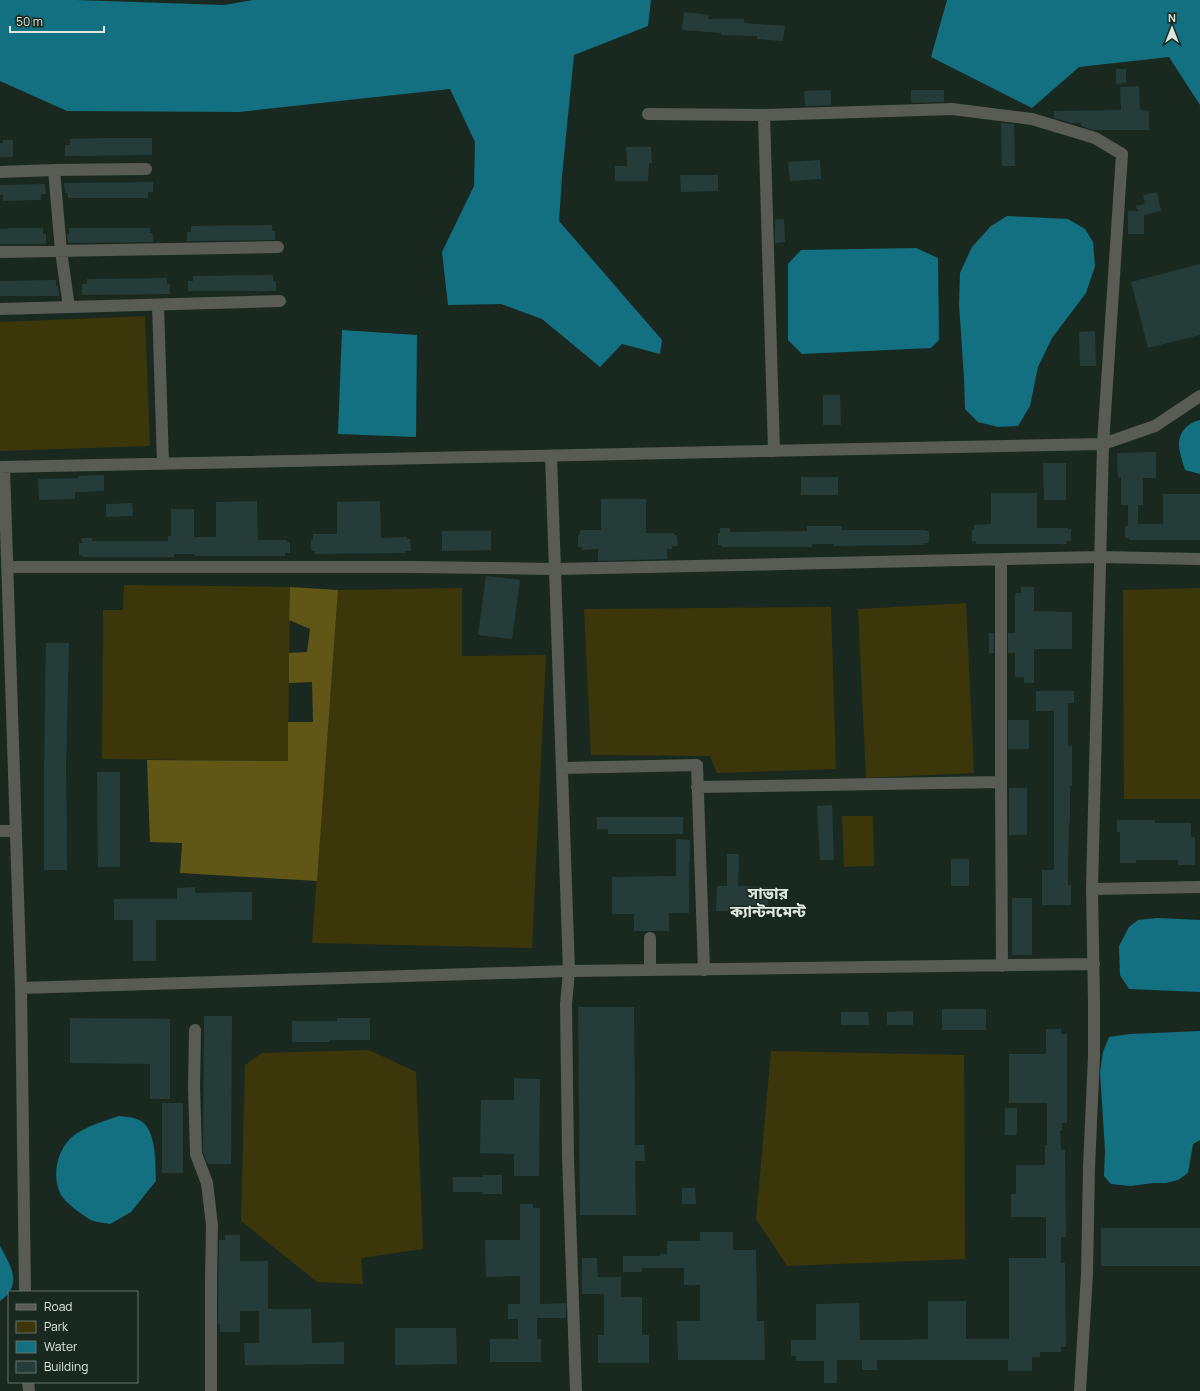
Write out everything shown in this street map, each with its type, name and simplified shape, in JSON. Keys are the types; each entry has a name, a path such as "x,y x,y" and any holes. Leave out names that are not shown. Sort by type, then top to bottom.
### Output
{"street":[{"path":"648,114 764,115 952,109 1032,119 1095,138 1122,154 1103,444 1092,889 1094,1056 1089,1167 1087,1274 1080,1391"},
{"path":"764,115 774,451"},
{"path":"0,172 146,169"},
{"path":"54,170 61,251 69,307"},
{"path":"0,252 278,247"},
{"path":"0,309 280,301"},
{"path":"158,305 163,464"},
{"path":"25,1291 21,988 7,567 2,467 1103,444 1155,426 1200,396"},
{"path":"550,456 569,971 566,1004 568,1156 576,1391"},
{"path":"7,567 413,567 554,569 1100,557 1200,559"},
{"path":"1001,560 1002,966"},
{"path":"562,768 697,766 704,970"},
{"path":"698,787 1001,782"},
{"path":"0,831 16,831"},
{"path":"1092,889 1200,888"},
{"path":"650,938 650,970"},
{"path":"21,988 569,971 1094,964"},
{"path":"195,1030 194,1087 196,1154 207,1183 212,1225 211,1391"}],"green space":[{"path":"145,316 150,446 0,451 0,322"},
{"path":"124,585 290,587 288,761 102,759 103,610 123,610"},
{"path":"462,588 462,656 546,655 532,948 312,943 338,590"},
{"path":"1200,588 1200,799 1124,799 1123,590"},
{"path":"966,603 974,773 866,778 858,609"},
{"path":"831,607 836,769 717,773 710,756 591,755 584,609"},
{"path":"842,816 873,816 874,866 844,867"},
{"path":"369,1050 416,1072 423,1249 361,1258 363,1284 317,1282 241,1221 245,1065 262,1053"},
{"path":"771,1051 964,1055 965,1259 787,1266 756,1219"}],"shaded area":[{"path":"290,587 338,590 317,881 180,873 182,843 150,842 147,760 288,761 288,722 313,722 312,682 289,683 289,653 307,652 310,629 289,620"}],"water":[{"path":"0,0 76,0 224,5 253,0 651,0 648,26 574,55 559,221 662,340 660,354 622,344 600,367 542,319 501,304 448,305 442,252 474,186 475,142 450,89 239,112 67,111 0,81"},
{"path":"947,0 1200,0 1200,105 1169,57 1079,67 1032,108 931,57"},
{"path":"1007,216 1068,219 1085,229 1093,242 1095,266 1086,293 1052,338 1038,367 1030,406 1018,426 998,427 978,422 965,409 959,304 960,273 972,247 991,226"},
{"path":"916,248 938,258 939,340 931,348 802,354 788,340 788,264 801,250"},
{"path":"342,330 417,335 416,437 338,434"},
{"path":"1200,420 1200,474 1185,470 1179,445 1183,430 1189,425"},
{"path":"1157,918 1200,920 1200,992 1129,989 1120,975 1119,946 1129,927 1138,920"},
{"path":"1200,1031 1200,1140 1193,1144 1188,1173 1178,1180 1166,1183 1130,1186 1111,1184 1104,1176 1105,1150 1100,1072 1103,1052 1109,1037 1130,1034"},
{"path":"119,1116 130,1117 141,1121 150,1132 154,1148 156,1181 131,1212 110,1224 89,1219 63,1198 58,1188 56,1174 58,1159 69,1140 79,1132 92,1125"},
{"path":"0,1246 11,1268 13,1282 7,1295 0,1301"}],"building":[{"path":"684,12 709,15 708,19 744,19 744,23 785,26 783,41 757,39 757,36 721,35 721,33 682,30"},
{"path":"1116,69 1126,69 1126,83 1116,84"},
{"path":"1139,86 1140,110 1149,111 1149,130 1093,130 1081,126 1081,123 1072,123 1054,118 1054,111 1121,110 1120,87"},
{"path":"831,90 831,105 805,106 804,91"},
{"path":"911,90 944,90 944,102 911,103"},
{"path":"1001,123 1014,124 1015,166 1002,166"},
{"path":"152,138 152,155 65,156 65,145 70,145 70,139"},
{"path":"3,140 13,140 13,157 0,157 0,143 3,143"},
{"path":"626,147 651,147 652,163 649,163 648,181 615,181 615,166 627,166"},
{"path":"820,160 821,179 790,181 788,162"},
{"path":"680,175 718,175 718,191 681,192"},
{"path":"153,182 153,192 148,192 148,198 68,198 68,193 65,193 64,183"},
{"path":"45,184 46,194 41,194 41,200 3,201 3,195 0,195 0,185"},
{"path":"1157,192 1161,211 1144,215 1144,234 1128,234 1128,211 1138,211 1136,206 1145,204 1143,195"},
{"path":"784,219 785,242 775,243 775,220"},
{"path":"272,225 272,231 275,231 275,240 187,241 187,232 191,232 191,226"},
{"path":"43,228 43,234 46,234 46,244 0,244 0,229"},
{"path":"69,228 150,228 150,233 153,233 153,242 68,243 67,234 69,234"},
{"path":"1200,264 1200,335 1148,348 1131,282"},
{"path":"273,275 273,281 276,281 276,291 188,291 188,281 193,281 193,276"},
{"path":"167,278 167,284 170,284 170,294 82,295 82,284 87,284 87,279"},
{"path":"56,280 59,296 0,296 0,281"},
{"path":"1095,331 1096,366 1080,366 1079,332"},
{"path":"823,395 840,395 841,425 823,425"},
{"path":"1156,452 1156,478 1143,478 1143,505 1138,505 1138,524 1163,524 1163,494 1200,494 1200,540 1129,540 1129,538 1125,538 1125,526 1128,526 1128,505 1121,505 1121,477 1118,478 1117,453"},
{"path":"1043,463 1066,463 1066,500 1044,500"},
{"path":"104,475 104,491 75,492 75,499 39,500 38,479 78,478 78,476"},
{"path":"801,477 838,477 838,495 801,495"},
{"path":"991,493 1037,493 1037,528 1071,529 1071,541 1066,541 1066,544 976,544 976,541 972,542 972,530 974,530 974,525 991,524"},
{"path":"601,499 646,499 646,533 674,533 674,535 677,535 678,546 672,546 672,549 667,549 667,559 598,561 598,549 582,550 582,547 578,547 578,535 580,535 580,530 601,530"},
{"path":"257,501 258,540 287,540 287,542 290,542 290,553 285,553 285,556 195,556 195,554 174,554 174,557 83,557 83,555 79,555 79,543 82,543 82,538 92,538 92,541 168,541 168,536 171,536 171,509 194,509 194,537 216,537 216,502"},
{"path":"380,501 381,538 407,537 407,539 410,539 411,551 405,551 405,553 315,554 315,551 311,551 311,540 313,540 313,534 337,534 337,502"},
{"path":"132,503 133,516 106,517 106,504"},
{"path":"807,526 842,526 842,530 925,530 929,531 929,543 924,543 924,545 834,546 834,544 812,544 812,547 722,547 722,545 718,545 718,533 720,533 720,528 730,528 730,532 807,531"},
{"path":"442,531 491,531 491,550 442,551"},
{"path":"486,576 520,580 512,639 478,635"},
{"path":"1021,587 1034,587 1034,611 1072,612 1072,649 1034,649 1034,683 1024,683 1024,677 1015,677 1015,653 1008,653 1008,633 1015,633 1015,593 1021,593"},
{"path":"989,633 994,633 994,653 989,653"},
{"path":"46,643 69,643 66,764 67,870 44,870"},
{"path":"1036,691 1074,691 1074,703 1068,703 1068,746 1072,746 1072,786 1070,786 1068,866 1068,885 1071,885 1071,905 1042,905 1042,870 1054,870 1054,711 1036,711"},
{"path":"1008,720 1029,720 1029,749 1008,749"},
{"path":"97,772 120,772 120,867 98,867"},
{"path":"1009,788 1027,788 1027,835 1009,835"},
{"path":"832,805 834,860 820,860 817,806"},
{"path":"597,817 683,817 683,834 608,834 608,829 597,829"},
{"path":"1117,820 1155,820 1155,823 1191,823 1191,837 1195,837 1195,865 1178,865 1178,860 1136,860 1136,863 1120,863 1120,832 1117,832"},
{"path":"676,839 690,840 689,913 669,913 669,931 634,931 634,914 612,914 612,877 676,876"},
{"path":"727,854 739,854 738,886 768,887 768,912 716,911 717,886 727,886"},
{"path":"951,859 969,859 969,886 951,886"},
{"path":"195,887 195,893 252,892 252,920 156,920 156,961 133,961 133,920 114,920 114,899 177,899 177,888"},
{"path":"1012,898 1032,898 1032,955 1012,955"},
{"path":"578,1007 634,1007 635,1145 644,1145 645,1161 635,1161 636,1215 580,1215"},
{"path":"942,1009 986,1009 986,1030 942,1030"},
{"path":"913,1011 913,1025 887,1025 887,1012"},
{"path":"841,1012 868,1012 869,1025 841,1025"},
{"path":"204,1016 232,1016 231,1164 208,1164 203,1153"},
{"path":"70,1018 170,1019 170,1099 150,1099 150,1064 70,1063"},
{"path":"337,1018 370,1018 370,1040 292,1042 292,1021 337,1021"},
{"path":"1046,1029 1061,1029 1061,1034 1067,1034 1067,1123 1062,1123 1062,1131 1060,1131 1061,1150 1065,1150 1066,1237 1061,1237 1061,1263 1065,1263 1066,1347 1061,1347 1061,1352 1040,1352 1040,1357 1032,1357 1032,1371 1008,1371 1008,1360 877,1360 877,1370 862,1370 862,1360 837,1360 837,1383 824,1383 824,1361 796,1361 796,1356 791,1356 791,1340 816,1340 816,1304 859,1303 860,1340 899,1340 928,1339 928,1301 966,1301 966,1339 1009,1339 1009,1258 1046,1258 1046,1217 1011,1217 1011,1194 1016,1194 1016,1165 1045,1165 1045,1145 1047,1145 1047,1103 1009,1103 1009,1054 1046,1054"},
{"path":"514,1078 540,1079 539,1176 514,1176 514,1154 480,1153 481,1100 514,1100"},
{"path":"162,1103 183,1103 183,1173 162,1173"},
{"path":"1005,1108 1017,1108 1017,1135 1005,1135"},
{"path":"483,1175 502,1175 502,1194 483,1194 483,1192 453,1192 453,1177 483,1177"},
{"path":"682,1188 695,1188 696,1204 682,1204"},
{"path":"520,1204 533,1204 533,1208 540,1208 540,1304 566,1303 566,1318 537,1318 537,1339 541,1339 541,1362 490,1362 490,1339 518,1339 518,1319 508,1319 508,1304 520,1304 520,1276 486,1277 485,1240 520,1240"},
{"path":"1101,1228 1200,1228 1200,1266 1101,1266"},
{"path":"700,1232 733,1232 733,1250 756,1250 757,1321 764,1321 765,1360 678,1360 677,1321 700,1321 700,1285 684,1285 684,1268 642,1268 642,1272 623,1272 623,1256 660,1256 660,1254 667,1254 667,1241 700,1241"},
{"path":"225,1235 240,1235 240,1261 268,1261 268,1309 311,1309 312,1343 344,1342 344,1364 245,1365 244,1343 259,1343 259,1311 240,1311 240,1332 220,1332 220,1324 218,1324 219,1240 225,1240"},
{"path":"582,1258 597,1258 598,1277 621,1277 621,1297 642,1297 642,1335 649,1335 649,1363 598,1363 598,1335 604,1335 604,1294 582,1294"},
{"path":"395,1328 456,1328 457,1364 395,1365"}],"district":[{"name":"সাভার ক্যান্টনমেন্ট","path":"768,902"}]}
